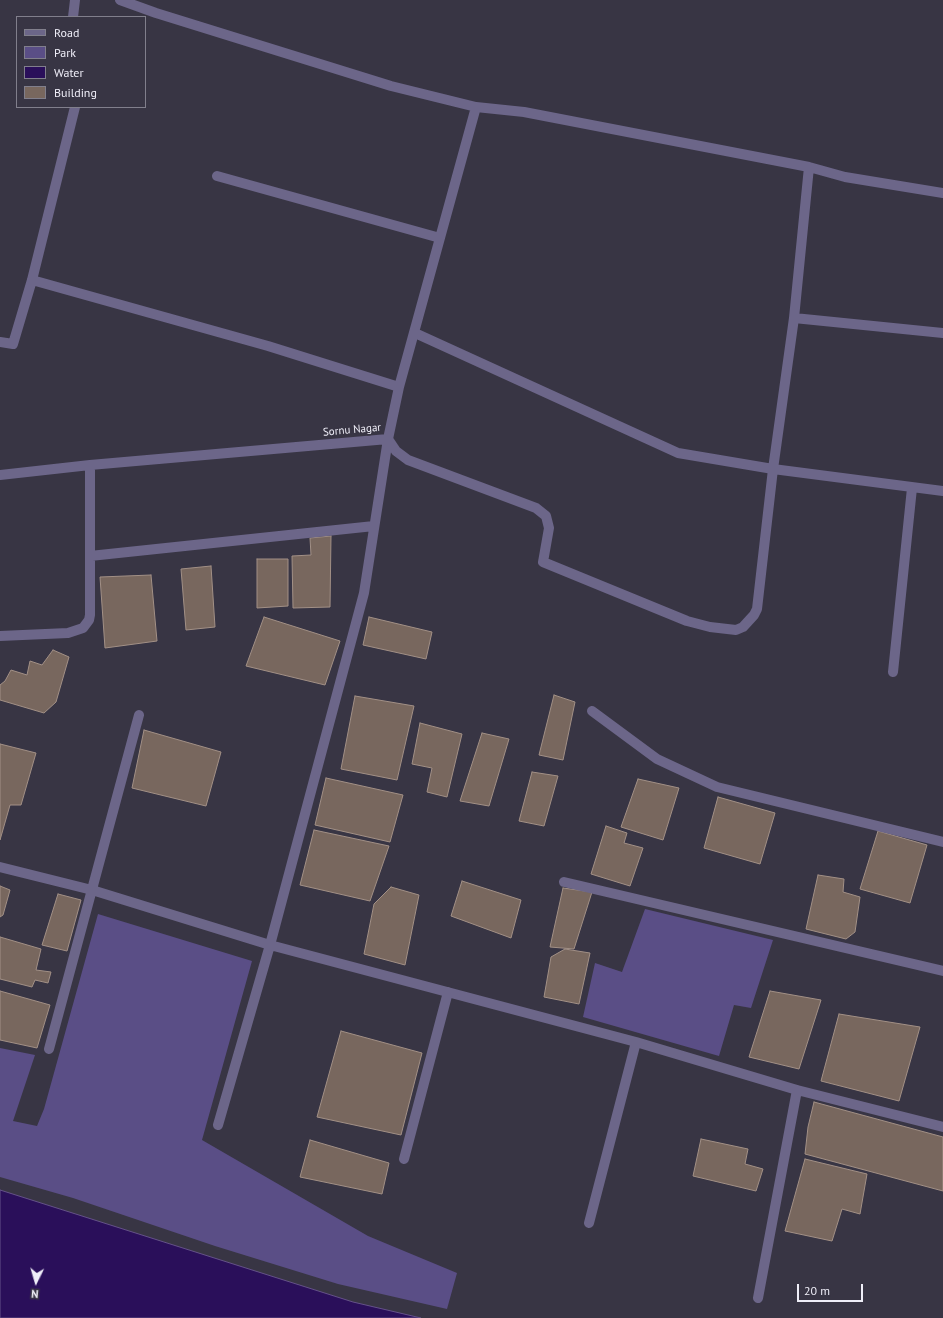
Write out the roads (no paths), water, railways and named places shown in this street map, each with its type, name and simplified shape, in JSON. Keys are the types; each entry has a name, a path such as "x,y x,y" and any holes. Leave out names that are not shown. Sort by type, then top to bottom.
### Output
{"street":[{"path":"73,16 75,0"},
{"path":"120,0 156,13 391,86 476,107 524,112 809,167 845,177 943,193"},
{"name":"Sornu Nagar","path":"0,475 90,465 388,439 399,387 476,107"},
{"path":"0,342 13,344 32,280 75,108"},
{"path":"388,439 396,451 408,460 536,508 546,516 549,528 543,562 686,621 710,627 736,630 749,621 756,609 773,469 794,318 809,167"},
{"path":"217,176 440,238"},
{"path":"32,280 268,346 399,387"},
{"path":"794,318 943,333"},
{"path":"414,333 678,454 773,469 943,491"},
{"path":"218,1125 270,945 364,593 388,439"},
{"path":"0,636 68,633 83,628 90,615 90,465"},
{"path":"893,672 912,488"},
{"path":"90,556 374,526"},
{"path":"592,711 657,759 717,787 943,842"},
{"path":"49,1049 139,715"},
{"path":"0,867 92,890 270,945 636,1042 797,1090 943,1127"},
{"path":"564,882 943,972"},
{"path":"404,1159 448,992"},
{"path":"589,1223 636,1042"},
{"path":"758,1298 797,1090"}],"water":[{"path":"0,1190 353,1302 421,1318 0,1318"}]}
